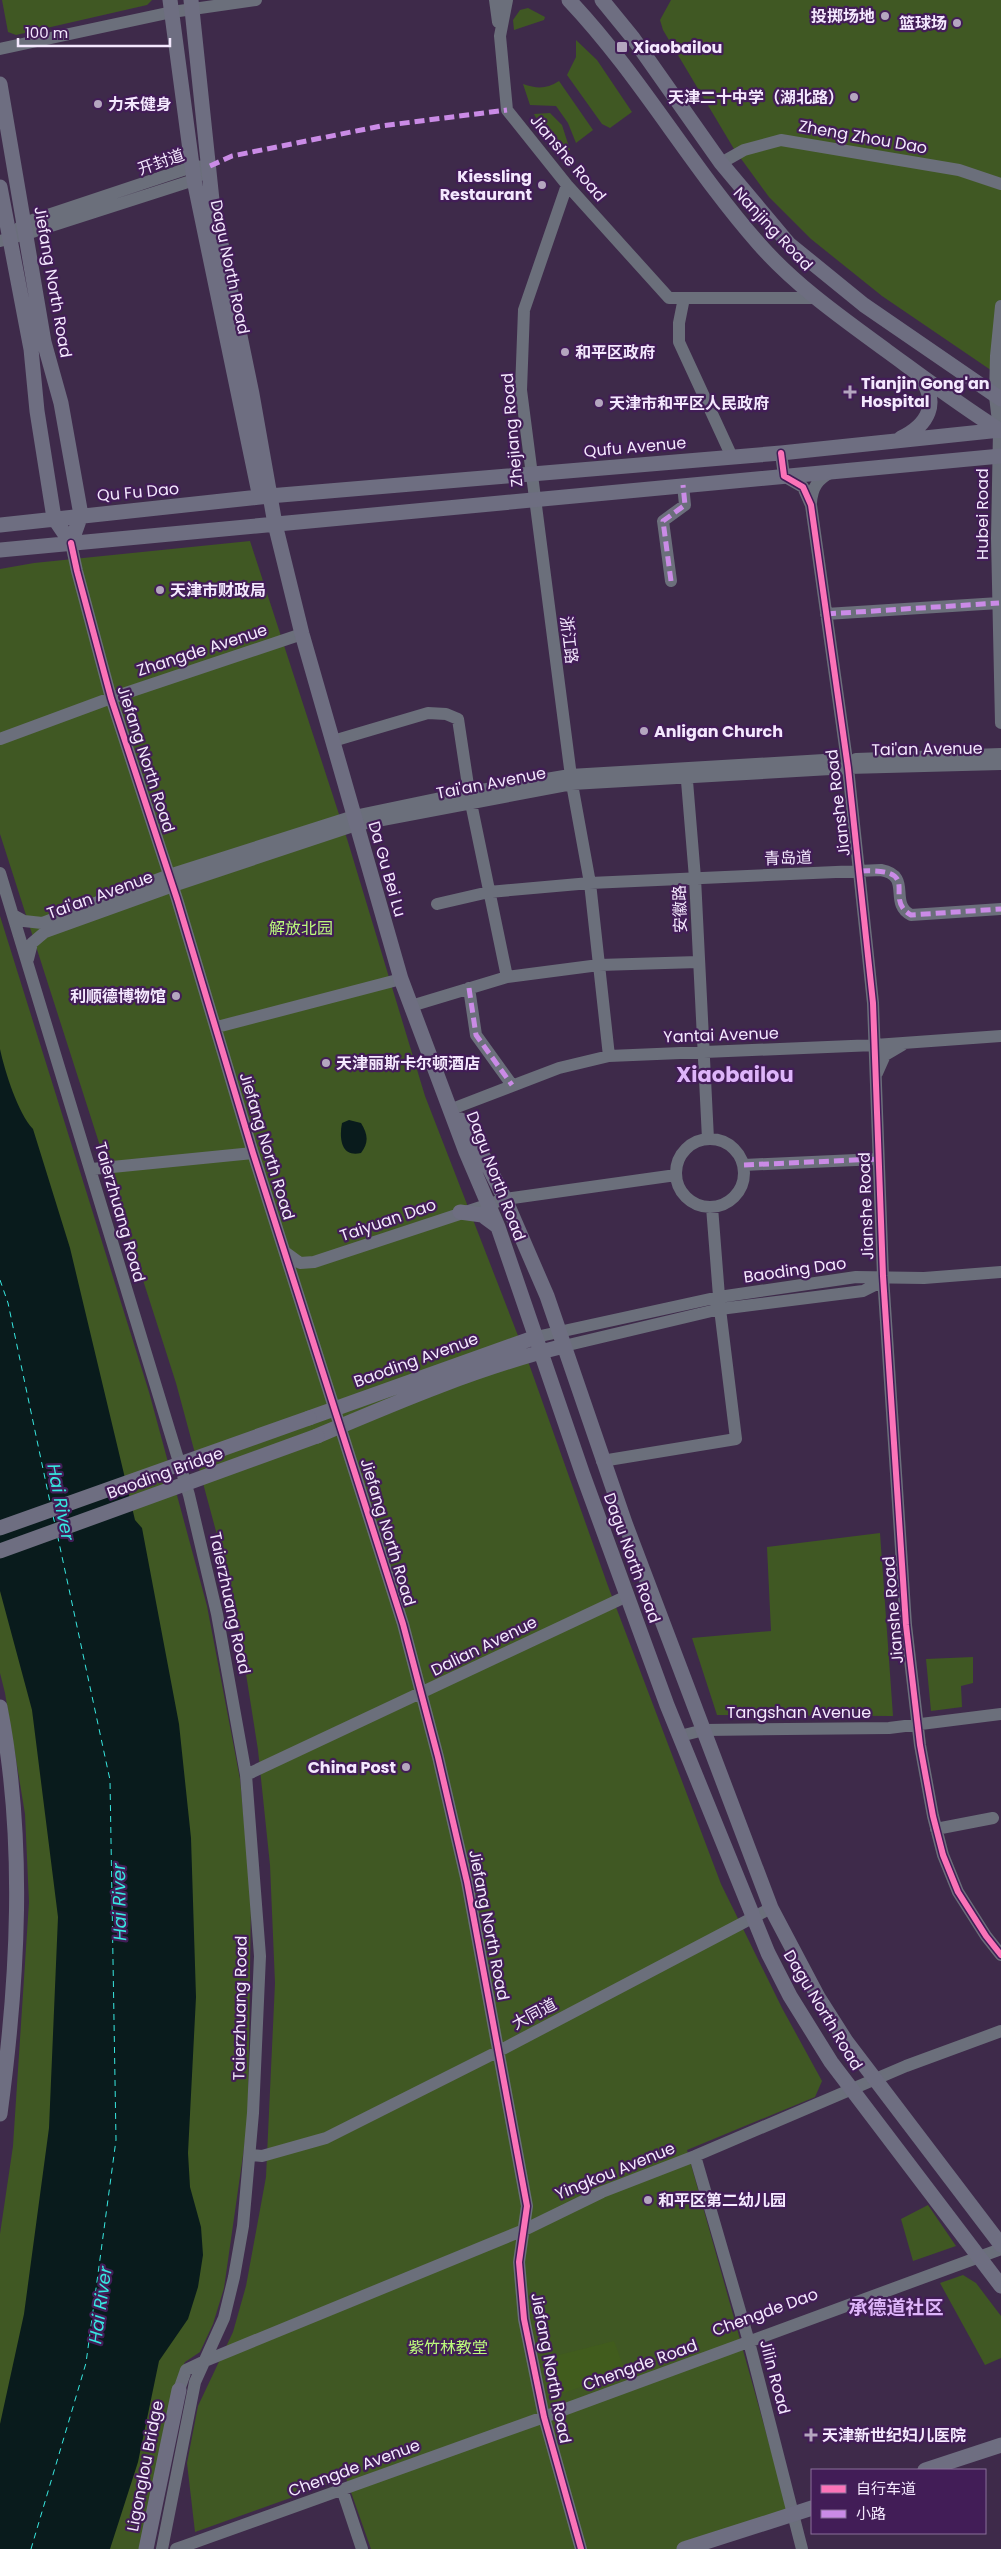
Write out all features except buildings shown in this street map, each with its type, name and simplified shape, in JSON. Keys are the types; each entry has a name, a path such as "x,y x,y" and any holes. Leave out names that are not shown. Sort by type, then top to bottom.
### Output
{"main road":[{"name":"Nanjing Road","path":"569,0 651,103 738,220 761,246 814,298 918,374 1000,429"},
{"name":"Nanjing Road","path":"602,0 633,38 721,163 789,244 829,278 903,334 998,398"},
{"name":"Dagu North Road","path":"192,4 212,200 252,394 265,497"},
{"name":"Dagu North Road","path":"171,6 193,173 265,497 275,524 302,634"},
{"name":"Jiefang North Road","path":"0,84 44,342 61,403 81,515 72,543"},
{"name":"Jiefang North Road","path":"0,187 4,239 31,349 39,429 54,518 72,543"},
{"path":"894,441 915,430 928,415 930,397 925,384 918,374"},
{"name":"Qufu Avenue","path":"265,497 781,453 1000,429"},
{"path":"0,550 1000,457"},
{"name":"Qu Fu Dao","path":"5,525 81,515 265,497"},
{"name":"Da Gu Bei Lu","path":"302,634 401,979 452,1109"},
{"name":"Dagu North Road","path":"452,1109 480,1150 547,1296 542,1342"},
{"name":"Dagu North Road","path":"452,1109 466,1152 489,1204 542,1342 551,1380 582,1475 627,1596 680,1736 753,1918 790,1996 831,2062 1001,2286"},
{"path":"460,1212 482,1215 498,1227"},
{"path":"542,1342 558,1358 575,1380"},
{"path":"504,1355 542,1342 564,1346"},
{"name":"Dagu North Road","path":"564,1346 602,1461 771,1908 818,1997 875,2080 1001,2245"},
{"path":"504,1355 534,1364 551,1380"},
{"name":"Baoding Avenue","path":"309,1418 335,1407 504,1355"},
{"name":"Baoding Avenue","path":"340,1426 504,1355"},
{"name":"Baoding Bridge","path":"0,1528 309,1418"},
{"name":"Baoding Bridge","path":"0,1551 340,1426"},
{"path":"0,1707 11,1787 16,1858 16,1937 0,2114"},
{"name":"Ligonglou Bridge","path":"146,2549 179,2390"},
{"path":"928,2469 1001,2445"},
{"path":"684,2549 811,2508"}],"street":[{"path":"0,49 120,22 171,6 256,0"},
{"path":"496,0 500,36"},
{"name":"Jianshe Road","path":"507,0 500,36 507,110 566,185 669,298 814,298"},
{"name":"Zheng Zhou Dao","path":"721,163 744,150 781,140 959,170 1001,184"},
{"name":"开封道","path":"4,239 25,229 210,166"},
{"name":"Zhejiang Road","path":"535,499 521,390 524,310 566,185"},
{"path":"684,298 679,323 679,342 732,456"},
{"name":"Hubei Road","path":"1001,306 996,356 1000,429 999,603 1001,723"},
{"path":"781,453 784,476"},
{"path":"811,505 815,486 824,476 832,472"},
{"name":"Jianshe Road","path":"784,476 803,487 811,505 848,763 860,872 873,1003 883,1276 906,1625 918,1725 936,1828 943,1855 958,1892 995,1939 1001,1955"},
{"path":"671,581 662,521 684,505 683,485"},
{"name":"浙江路","path":"535,499 571,780 590,883 609,1056"},
{"name":"Jiefang North Road","path":"72,543 76,571 110,698 183,918 253,1153 403,1624 422,1694 452,1814 499,2051 527,2206 519,2262 521,2294 544,2418 581,2549"},
{"path":"826,614 999,603"},
{"name":"Zhangde Avenue","path":"0,739 110,698 302,634"},
{"path":"333,741 428,713 446,714 458,719 470,798 506,977"},
{"name":"Tai'an Avenue","path":"13,915 24,922 42,922 355,821 571,780 1001,754"},
{"name":"Tai'an Avenue","path":"848,763 1001,764"},
{"name":"安徽路","path":"686,772 695,878 708,1139"},
{"name":"青岛道","path":"437,904 489,892 590,883 881,870 893,874 899,884 902,907 911,915 1001,909"},
{"name":"Taierzhuang Road","path":"0,873 92,1169 189,1495 217,1614 246,1775 260,1956 250,2155 234,2277 224,2318 195,2382 162,2549"},
{"name":"Tai'an Avenue","path":"28,964 29,947 39,935 142,897 171,881"},
{"path":"142,897 155,896 166,898 174,905 183,918"},
{"path":"411,1006 506,977 600,965 698,962"},
{"path":"217,1027 401,979"},
{"path":"470,988 476,1035 512,1085"},
{"name":"Yantai Avenue","path":"452,1109 559,1068 609,1056 875,1045 1001,1036"},
{"path":"875,1083 880,1064 886,1055 893,1048 911,1042"},
{"path":"708,1139 724,1141 734,1148 744,1165 744,1179 740,1190 733,1199 723,1205 712,1207 691,1201 683,1194 676,1175 678,1162 683,1152 692,1144 708,1139"},
{"path":"92,1169 253,1153"},
{"path":"744,1165 878,1159"},
{"name":"Taiyuan Dao","path":"285,1252 300,1263 314,1262 460,1212 504,1199 676,1175"},
{"path":"602,1461 736,1439 719,1303 712,1207"},
{"path":"883,1276 924,1278 1001,1272"},
{"name":"Baoding Dao","path":"542,1342 719,1303 855,1293 870,1288 883,1276"},
{"name":"Baoding Dao","path":"564,1346 719,1303"},
{"path":"309,1418 324,1400 326,1381"},
{"name":"Dalian Avenue","path":"246,1775 422,1694 627,1596"},
{"name":"Tangshan Avenue","path":"680,1736 704,1730 889,1728 1001,1715"},
{"path":"936,1828 993,1818"},
{"name":"大同道","path":"250,2155 262,2156 326,2138 499,2051 771,1908"},
{"name":"Yingkou Avenue","path":"179,2390 186,2370 205,2361 524,2230 602,2192 695,2156 875,2080 1001,2031"},
{"name":"Jilin Road","path":"695,2156 748,2339 802,2549"},
{"name":"Chengde Dao","path":"748,2339 1001,2245"},
{"path":"224,2318 222,2331 225,2339 231,2344 242,2345"},
{"name":"Chengde Road","path":"544,2418 748,2339"},
{"name":"Chengde Avenue","path":"176,2549 544,2418"},
{"path":"342,2489 362,2549"}],"green space":[{"path":"2,0 152,0 147,5 16,35 8,32"},
{"path":"671,0 1001,0 1001,377 882,296 811,239 769,197 734,149 663,30 660,20"},
{"path":"528,8 545,17 544,20 514,30 513,20 520,10"},
{"path":"576,40 597,60 632,112 610,128 602,124 567,75 576,57"},
{"path":"559,81 593,130 576,143 568,123 556,106 530,105 523,84 542,87 550,86"},
{"path":"550,113 562,125 570,150 566,152 539,123 534,114"},
{"path":"250,541 348,842 425,1096 529,1364 608,1586 721,1884 782,2008 822,2081 815,2097 687,2150 788,2511 677,2549 371,2549 346,2478 195,2532 187,2463 198,2406 233,2332 246,2286 266,2177 275,1983 270,1865 258,1750 234,1598 176,1383 0,834 0,569 34,563"},
{"path":"0,916 149,1392 207,1606 240,1779 251,1897 248,2120 224,2288 213,2324 200,2352 185,2362 179,2374 140,2549 0,2549 0,2234 13,2146 29,1902 25,1814 0,1673"},
{"path":"880,1533 893,1716 717,1715 692,1638 771,1631 767,1547"},
{"path":"973,1657 973,1683 961,1686 962,1707 931,1711 926,1659"},
{"path":"928,2205 956,2246 913,2261 901,2219"},
{"path":"963,2275 976,2283 1001,2316 1001,2358 985,2365 940,2283"},
{"path":"614,2341 625,2371 550,2398 543,2359"}],"water":[{"name":"Hai River","path":"0,1049 17,1103 33,1129 70,1248 135,1520 142,1528 179,1724 191,1838 196,1997 188,2153 190,2187 201,2227 203,2255 198,2287 188,2319 159,2361 138,2462 110,2549 0,2549 0,2424 24,2314 49,2128 58,1917 32,1710 0,1591"},
{"path":"349,1120 361,1123 365,1131 367,1138 361,1153 349,1153 345,1150 341,1140 342,1123"}],"ferry route":[{"path":"0,1280 8,1303 50,1502"},
{"path":"53,1516 55,1524"},
{"path":"31,2549 86,2363 116,2140 110,1780 58,1538"}],"marked path":[{"path":"210,166 232,156 381,126 507,110"},
{"path":"671,581 663,521 685,505 683,485"},
{"path":"826,614 999,603"},
{"path":"860,871 880,871 892,874 897,879 900,901 903,908 911,915 1001,909"},
{"path":"469,988 476,1035 512,1085"},
{"path":"744,1165 878,1159"}],"cycle path":[{"path":"781,453 784,476 803,487 811,505 848,768 873,1003 883,1276 906,1625 920,1745 933,1816 943,1855 958,1892 986,1936 1001,1955"},
{"path":"71,543 111,698 177,899 253,1153 403,1624 438,1757 467,1882 527,2206 519,2262 524,2319 544,2417 581,2549"}],"place":[{"name":"投掷场地","path":"885,16"},
{"name":"篮球场","path":"957,23"},
{"name":"Xiaobailou","path":"622,47"},
{"name":"天津二十中学（湖北路）","path":"854,97"},
{"name":"力禾健身","path":"98,104"},
{"name":"Kiessling Restaurant","path":"542,185"},
{"name":"和平区政府","path":"565,352"},
{"name":"Tianjin Gong'an Hospital","path":"850,392"},
{"name":"天津市和平区人民政府","path":"599,403"},
{"name":"天津市财政局","path":"160,590"},
{"name":"Anligan Church","path":"644,731"},
{"name":"利顺德博物馆","path":"176,996"},
{"name":"天津丽斯卡尔顿酒店","path":"326,1063"},
{"name":"China Post","path":"406,1767"},
{"name":"和平区第二幼儿园","path":"648,2200"},
{"name":"天津新世纪妇儿医院","path":"811,2435"}],"district":[{"name":"Xiaobailou","path":"735,1074"},
{"name":"承德道社区","path":"896,2307"}],"park label":[{"name":"解放北园","path":"301,928"},
{"name":"紫竹林教堂","path":"448,2347"}]}
